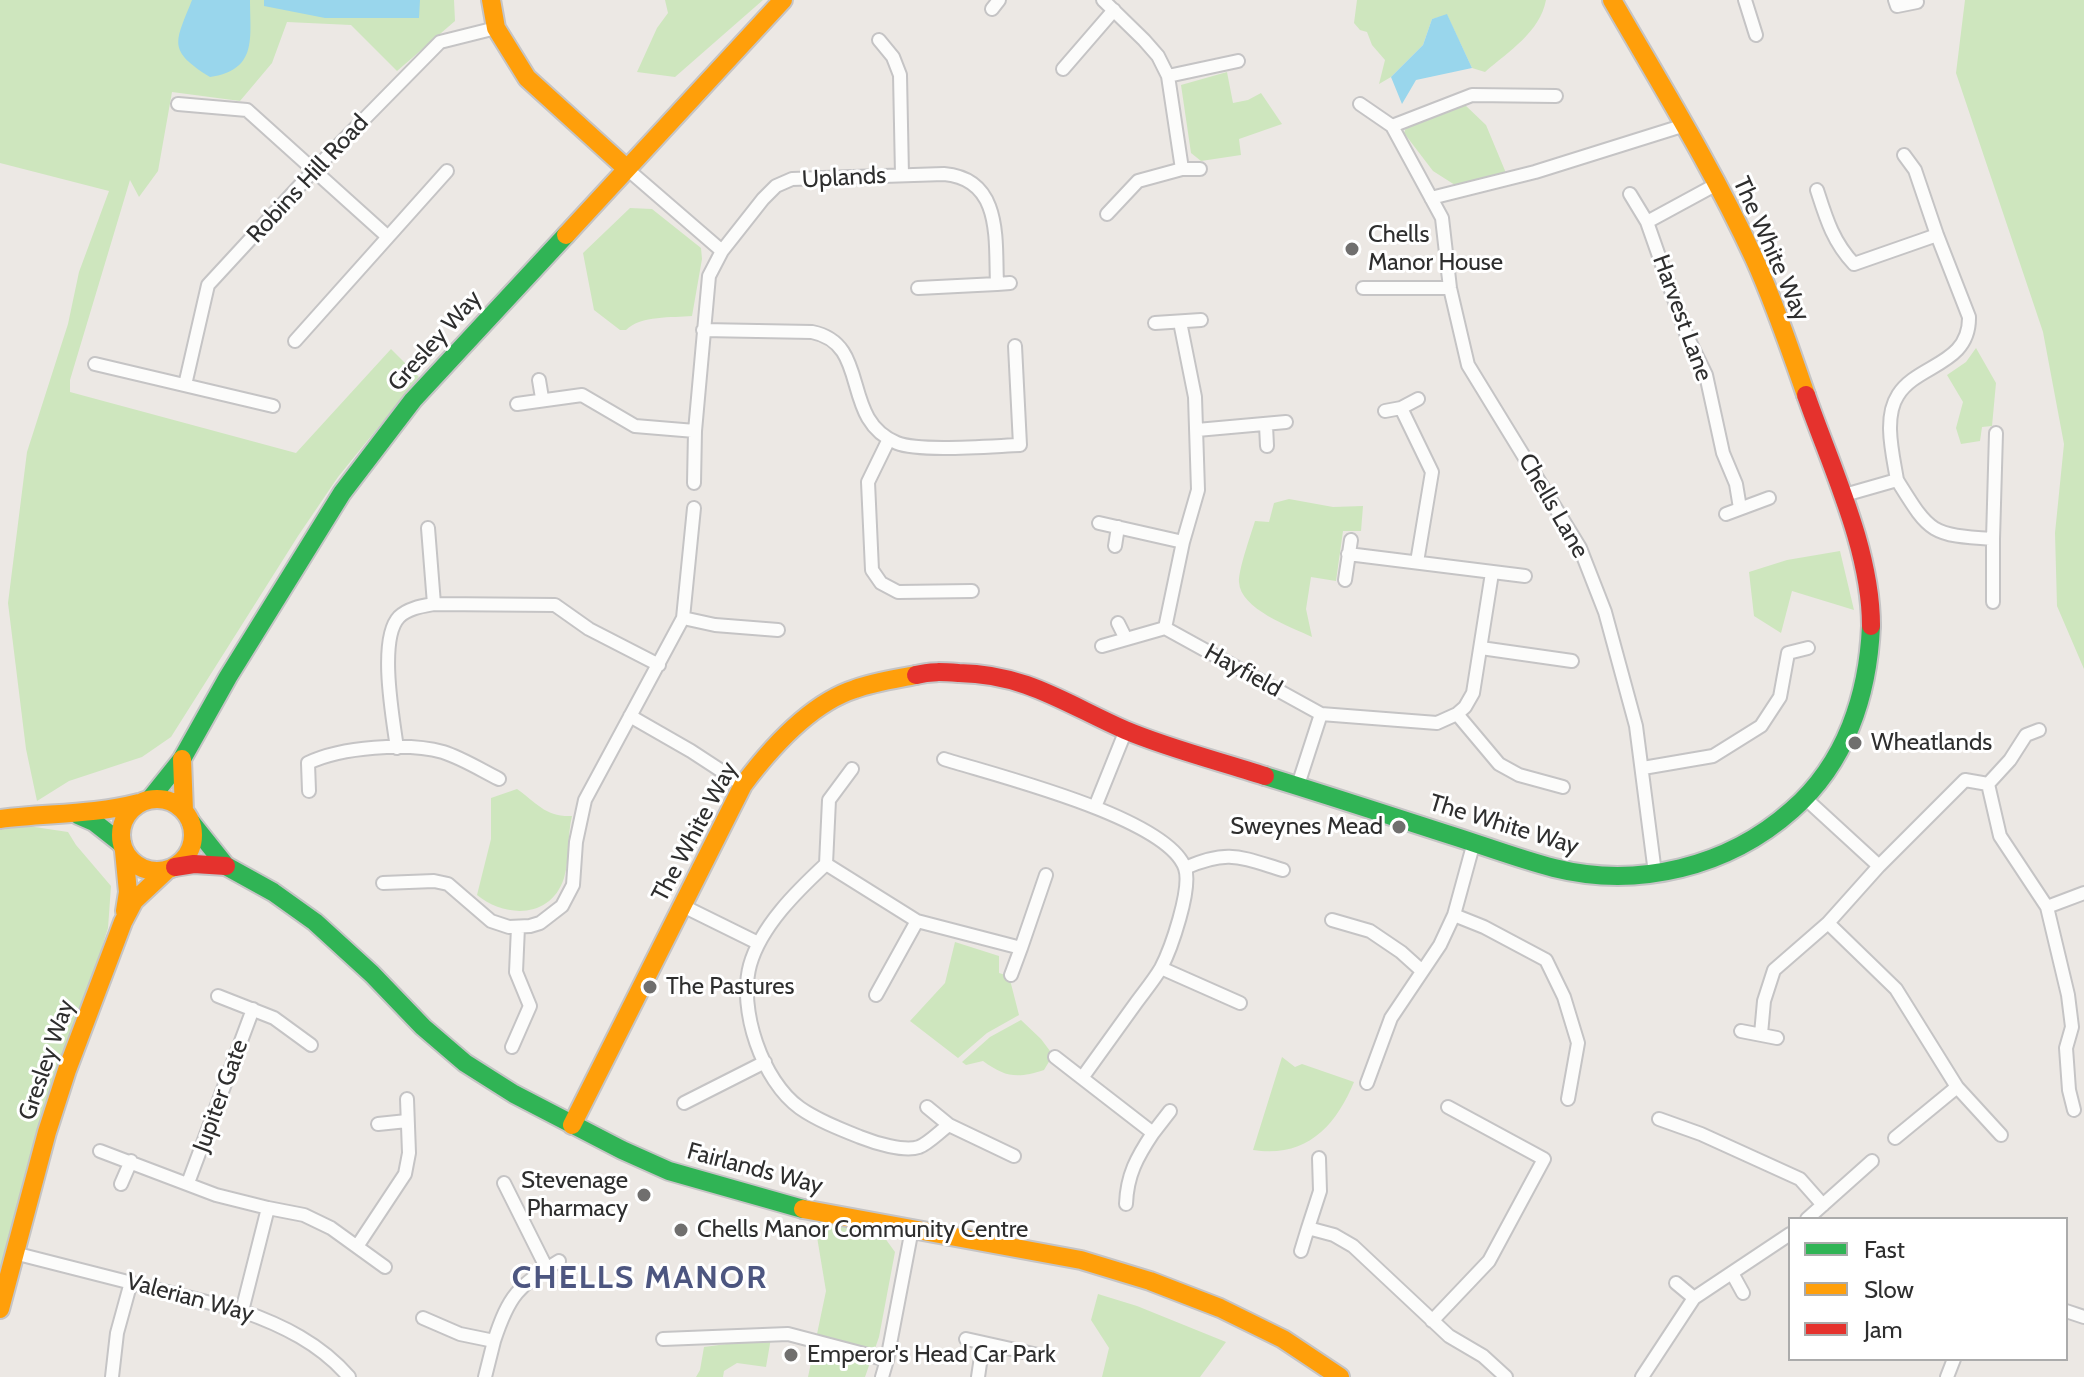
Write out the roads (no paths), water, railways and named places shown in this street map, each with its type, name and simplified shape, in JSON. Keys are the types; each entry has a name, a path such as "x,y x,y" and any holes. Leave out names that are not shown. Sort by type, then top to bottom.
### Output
{"street":[{"path":"491,0 496,28 527,78 722,251"},
{"name":"Gresley Way","path":"146,801 182,759 228,677 342,493 413,400 783,0"},
{"path":"1103,0 1158,56 1168,76 1182,169"},
{"name":"The White Way","path":"572,1125 743,785 780,741 819,709 853,689 928,672 976,673 1018,680 1126,730 1579,873 1625,877 1693,867 1762,836 1806,799 1828,770 1848,734 1864,689 1872,620 1867,586 1841,496 1755,261 1685,125 1612,0"},
{"path":"1745,0 1756,35"},
{"path":"1895,0 1897,6 1917,2"},
{"path":"1063,69 1114,10"},
{"name":"Robins Hill Road","path":"185,385 208,285 315,169 440,42 496,28"},
{"name":"Uplands","path":"879,40 893,57 900,75 902,175"},
{"path":"1168,76 1238,61"},
{"path":"1392,126 1472,95 1556,96"},
{"path":"178,104 247,110 388,237"},
{"name":"Chells Lane","path":"1360,104 1392,126 1442,218 1450,288 1468,365 1580,548 1609,626 1636,726 1655,873"},
{"path":"1431,198 1535,172 1685,125"},
{"path":"1904,155 1915,170 1969,317 1969,332 1958,349 1931,370 1910,381 1897,395 1892,412 1892,447 1897,480 1923,522 1949,536 1993,539"},
{"path":"1107,214 1138,181 1182,169 1200,169"},
{"path":"295,341 447,171"},
{"name":"Uplands","path":"694,483 695,431 709,276 722,251 763,199 783,182 801,178 955,175 978,187 993,212 1003,284 918,288"},
{"path":"1647,222 1717,184"},
{"path":"1817,190 1834,238 1854,264 1937,235"},
{"name":"Harvest Lane","path":"1630,194 1647,222 1687,336 1706,375 1723,453 1736,484 1740,508"},
{"path":"1363,288 1450,288"},
{"path":"1155,323 1201,320"},
{"path":"1102,646 1165,628 1183,542 1198,490 1195,397 1180,322"},
{"path":"703,330 812,332 836,342 847,358 866,418 880,435 907,446 1020,445 1015,346"},
{"path":"95,364 273,406"},
{"path":"539,380 542,398"},
{"path":"517,404 542,398 582,395 629,424 695,431"},
{"path":"1385,411 1401,408 1418,399"},
{"path":"1401,408 1432,472 1417,562"},
{"path":"1197,430 1286,422"},
{"path":"1266,425 1267,446"},
{"path":"1993,602 1996,433"},
{"path":"889,439 868,482 872,570 881,583 898,592 972,591"},
{"path":"1841,496 1897,480"},
{"path":"1726,514 1769,498"},
{"path":"383,883 434,881 448,884 491,921 509,927 530,926 549,918 567,899 573,885 576,842 585,800 683,618 694,508"},
{"path":"1099,523 1183,542"},
{"path":"1115,546 1118,527"},
{"path":"428,528 434,604"},
{"path":"1345,580 1351,540"},
{"path":"1348,554 1525,576"},
{"path":"1492,573 1477,684 1471,699 1457,714 1491,756 1508,770 1563,787"},
{"path":"397,748 391,701 389,636 399,617 417,607 434,604 555,605 589,629 659,665"},
{"path":"683,618 715,625 778,630"},
{"path":"1118,623 1126,639"},
{"name":"Hayfield","path":"1165,628 1321,714 1426,724 1437,723 1457,714"},
{"path":"1481,648 1572,661"},
{"path":"1643,768 1713,756 1761,726 1780,697 1788,653 1808,648"},
{"path":"1298,785 1321,714"},
{"path":"630,716 743,785"},
{"path":"1095,807 1126,730"},
{"path":"1988,784 2010,760 2026,735 2039,730"},
{"path":"309,791 308,763 319,757 397,748 442,752 499,779"},
{"path":"77,814 94,822 137,865 146,870 170,869 183,861 192,844 182,759"},
{"path":"944,759 1095,807 1156,839 1176,854 1185,868 1186,896 1161,968 1082,1078"},
{"path":"852,769 829,800 826,864 789,903 758,943 750,962 745,996 750,1026 765,1062 785,1093 798,1107 848,1132 884,1146 919,1147 949,1125"},
{"path":"1761,1034 1764,1001 1774,970 1828,923 1879,866 1965,780 1988,784"},
{"path":"1988,784 2000,836 2047,907 2068,995 2072,1027 2066,1048 2074,1110"},
{"path":"1806,799 1879,866"},
{"path":"0,819 44,813 109,811 146,801 169,801 187,816"},
{"path":"123,848 122,824 130,810 146,801"},
{"name":"Fairlands Way","path":"187,816 226,866 273,892 315,922 372,974 423,1027 465,1063 572,1125 679,1174 788,1206 1081,1260 1150,1281 1220,1308 1283,1339 1340,1377"},
{"path":"1367,1083 1391,1018 1440,945 1454,915 1474,842"},
{"name":"Gresley Way","path":"123,848 128,892 123,922"},
{"path":"1185,868 1213,856 1231,855 1283,870"},
{"name":"Fairlands Way","path":"170,869 194,864 226,866"},
{"path":"826,864 917,921 1021,948"},
{"name":"Gresley Way","path":"0,1309 47,1132 123,922 134,901 170,869"},
{"path":"1011,975 1046,875"},
{"path":"2047,907 2084,893"},
{"path":"683,906 758,943"},
{"path":"1454,915 1484,927 1546,960 1564,997 1578,1043 1568,1099"},
{"path":"1370,931 1375,917"},
{"path":"1332,920 1370,931 1421,970"},
{"path":"876,995 917,921"},
{"path":"1828,923 1896,989 1957,1087 2001,1135"},
{"path":"512,1047 530,1006 516,972 518,927"},
{"path":"1161,968 1240,1003"},
{"name":"Jupiter Gate","path":"218,996 274,1018 311,1045"},
{"name":"Jupiter Gate","path":"188,1183 253,1009"},
{"path":"1741,1031 1777,1038"},
{"path":"1055,1057 1153,1133"},
{"path":"684,1103 765,1062"},
{"path":"1895,1138 1957,1087"},
{"path":"358,1245 405,1174 409,1153 407,1099"},
{"path":"927,1107 949,1125 1014,1156"},
{"path":"1432,1321 1489,1261 1544,1159 1448,1107"},
{"path":"1126,1204 1127,1185 1136,1157 1170,1111"},
{"path":"1659,1119 1701,1134 1800,1179 1823,1205"},
{"path":"378,1124 407,1121"},
{"name":"Jupiter Gate","path":"100,1151 216,1195 304,1215 358,1245 385,1267"},
{"path":"1301,1251 1320,1191 1319,1158"},
{"path":"121,1184 131,1161"},
{"path":"1809,1217 1872,1161"},
{"path":"504,1183 547,1269"},
{"path":"242,1311 268,1208"},
{"path":"1308,1228 1334,1235 1353,1246 1449,1336 1483,1356 1506,1377"},
{"path":"882,1377 912,1229"},
{"path":"1642,1377 1694,1298 1788,1235"},
{"name":"Valerian Way","path":"14,1253 242,1311 274,1322 319,1349 349,1377"},
{"path":"485,1377 504,1309 525,1282 559,1261"},
{"path":"1732,1273 1743,1293"},
{"path":"112,1377 117,1333 131,1282"},
{"path":"1676,1283 1694,1298"},
{"path":"423,1318 460,1334 494,1341"},
{"path":"663,1339 788,1334 887,1360"},
{"path":"966,1339 1038,1355"},
{"path":"978,1377 983,1343"}],"water":[{"path":"192,0 250,0 248,50 244,60 226,73 210,77 181,52 179,36"},
{"path":"264,0 420,0 419,18 325,18 264,6"},
{"path":"1447,14 1472,68 1416,80 1402,104 1391,77 1423,45 1432,19"}],"place":[{"name":"Chells Manor House","path":"1352,249"},
{"name":"Wheatlands","path":"1855,743"},
{"name":"Sweynes Mead","path":"1399,827"},
{"name":"The Pastures","path":"650,987"},
{"name":"Stevenage Pharmacy","path":"644,1195"},
{"name":"Chells Manor Community Centre","path":"681,1230"},
{"name":"Emperor's Head Car Park","path":"791,1355"}],"district":[{"name":"CHELLS MANOR","path":"640,1279"}]}
